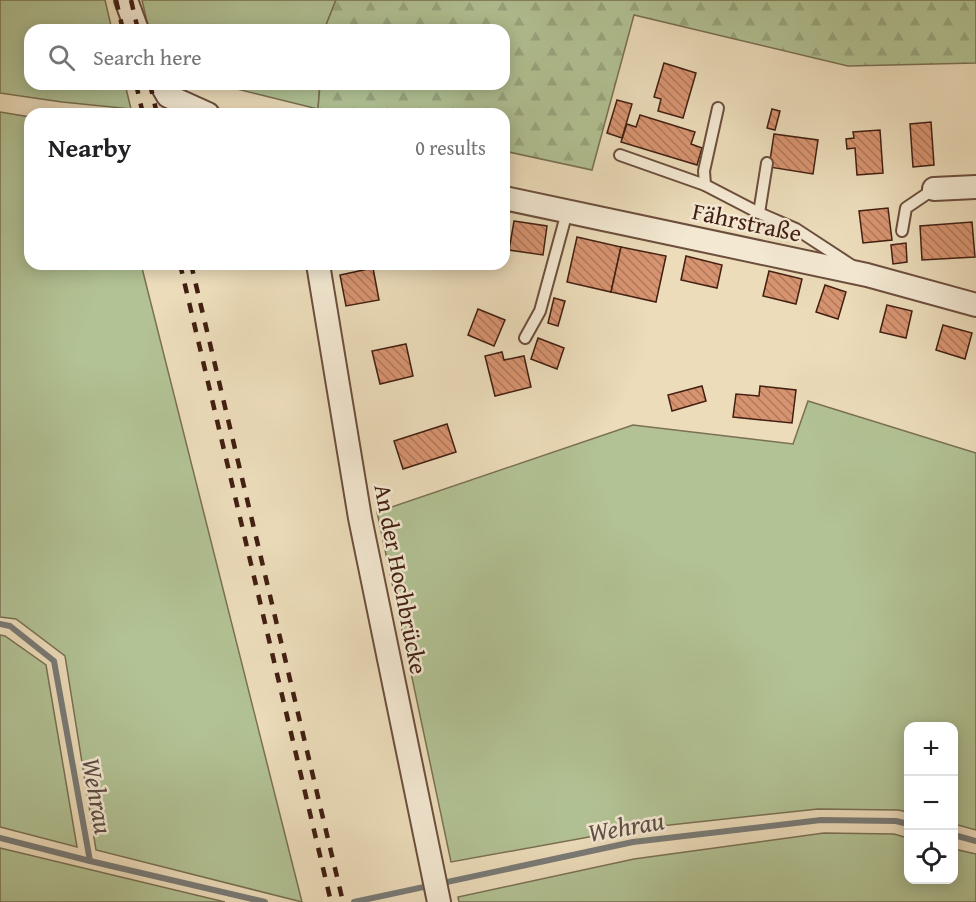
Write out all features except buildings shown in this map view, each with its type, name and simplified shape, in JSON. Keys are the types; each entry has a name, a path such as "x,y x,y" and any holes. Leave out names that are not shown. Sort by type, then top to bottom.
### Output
{"street":[{"path":"126,0 135,24"},
{"path":"164,90 168,96 195,108"},
{"path":"934,189 976,187"},
{"name":"Fährstraße","path":"510,199 867,275 976,305"},
{"name":"An der Hochbrücke","path":"319,270 360,518 439,902"}],"lane":[{"path":"705,186 704,171 718,108"},
{"path":"620,155 705,186 796,229 867,275"},
{"path":"759,213 767,163"},
{"path":"902,231 906,208 934,189"},
{"path":"525,338 540,311 567,212"}],"green space":[{"path":"0,0 105,0 111,24 24,24 24,90 126,90 131,108 62,102 0,93"},
{"path":"142,0 336,0 326,24 148,24"},
{"path":"336,0 976,0 976,63 848,66 634,15 592,170 510,152 510,108 318,108 320,90 510,90 510,24 326,24"},
{"path":"241,90 320,90 318,108"},
{"path":"0,112 24,116 24,270 143,270 302,902 96,850 65,656 16,619 0,617"},
{"path":"808,401 976,453 976,830 958,825 958,722 904,722 904,811 818,809 633,829 451,862 377,512 633,425 793,444"},
{"path":"0,635 5,636 46,665 77,847 0,827"},
{"path":"824,833 894,834 904,837 904,884 958,884 958,850 976,854 976,902 459,902 458,897 634,859"},
{"path":"0,848 225,902 0,902"}],"waterway":[{"name":"Wehrau","path":"0,624 10,626 54,661 90,861 265,902"},
{"name":"Wehrau","path":"354,902 633,842 821,820 904,823"},
{"name":"Wehrau","path":"958,836 976,841"},
{"path":"0,838 90,861"}],"railway":[{"path":"116,0 122,24"},
{"path":"131,0 137,24"},
{"path":"137,90 142,108"},
{"path":"151,90 156,108"},
{"path":"181,270 331,902"},
{"path":"192,270 343,902"}]}
